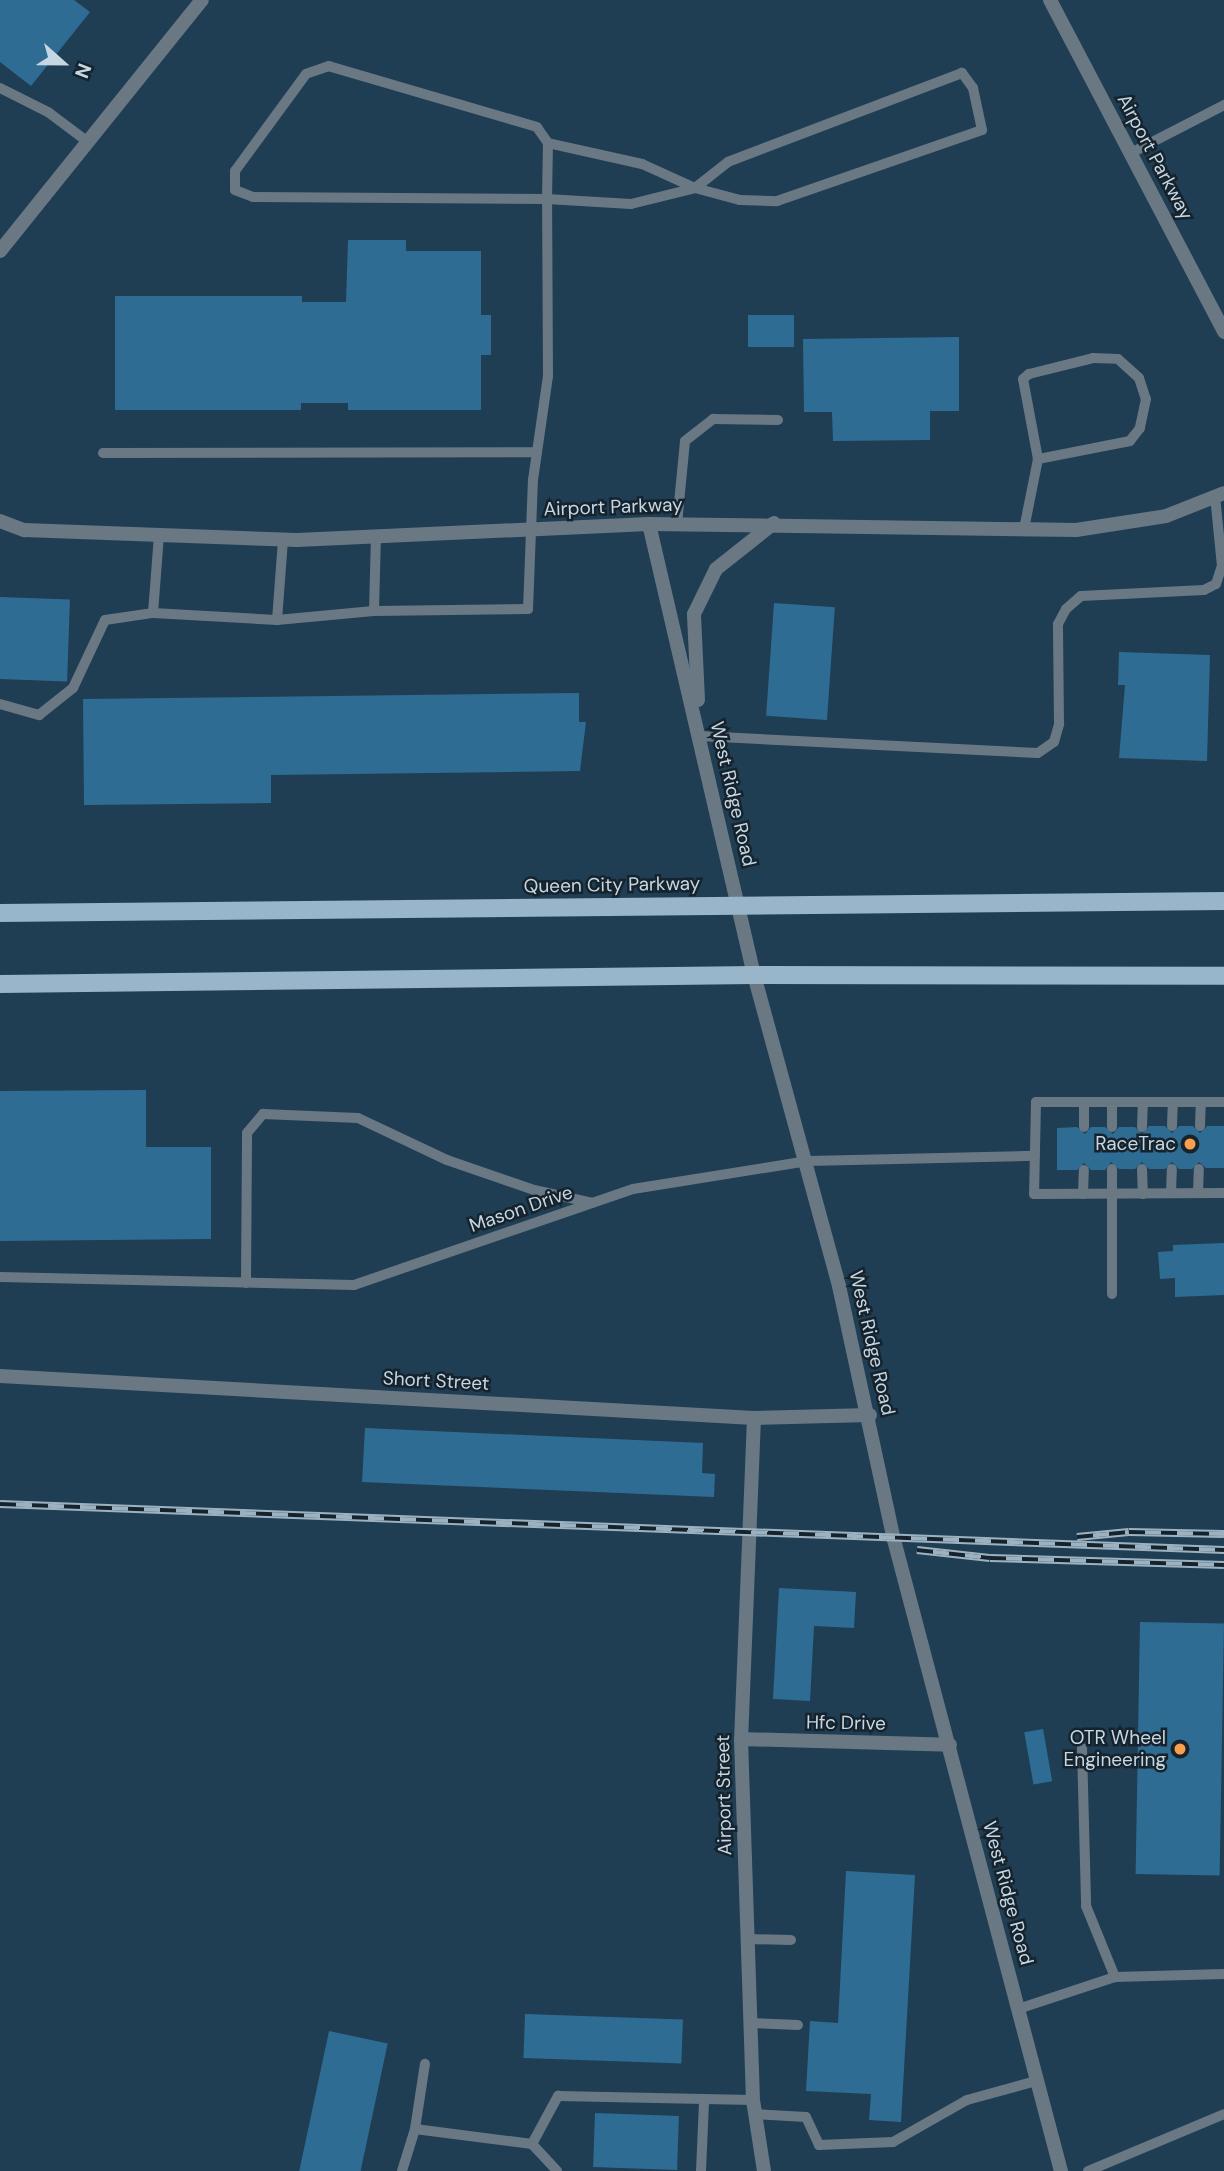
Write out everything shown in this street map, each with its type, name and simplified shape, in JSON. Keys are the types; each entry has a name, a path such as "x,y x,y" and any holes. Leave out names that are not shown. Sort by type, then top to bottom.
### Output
{"main road":[{"name":"Queen City Parkway","path":"0,913 739,903 1224,901"},
{"path":"0,984 754,975 1224,976"}],"street":[{"path":"0,251 202,0"},
{"name":"Airport Parkway","path":"1050,0 1224,332"},
{"name":"Airport Parkway","path":"0,521 24,530 283,540 649,524 774,523 1076,530 1166,516 1219,495"},
{"path":"700,736 694,614 716,569 774,523"},
{"name":"West Ridge Road","path":"649,524 754,975 808,1161 870,1415 894,1540 1061,2171"},
{"name":"Short Street","path":"0,1376 754,1418 870,1415"},
{"name":"Airport Street","path":"754,1418 741,1740 754,2107 764,2171"},
{"name":"Hfc Drive","path":"741,1740 950,1745"}],"lane":[{"path":"0,704 38,715 73,688 105,620 153,613 277,620 374,611 528,609 537,453 548,376 547,198 548,143 537,127 329,66 306,74 235,171 236,190 253,197 547,198 631,204 695,188 728,162 962,73 973,88 982,130 777,201 740,200 695,188 642,164 548,143"},
{"path":"0,88 48,111 88,142"},
{"path":"1131,153 1224,105"},
{"path":"1024,529 1038,459 1023,379 1029,373 1093,358 1118,359 1139,378 1146,399 1140,428 1130,441 1038,459"},
{"path":"677,524 685,441 713,419 778,420"},
{"path":"103,453 537,453"},
{"path":"700,736 1038,753 1054,742 1059,724 1058,624 1066,609 1082,596 1204,590 1216,584 1222,566 1219,495"},
{"path":"153,613 159,535"},
{"path":"374,611 376,537"},
{"path":"277,620 283,540"},
{"path":"1224,1102 1036,1102 1034,1194 1224,1192"},
{"path":"1084,1102 1084,1127"},
{"path":"1112,1102 1112,1127"},
{"path":"1142,1127 1143,1102"},
{"path":"1172,1126 1173,1102"},
{"path":"1200,1102 1200,1126"},
{"path":"246,1283 247,1133 263,1114 358,1118 447,1160 534,1190 593,1203"},
{"name":"Mason Drive","path":"0,1277 354,1285 633,1189 808,1161 1035,1156"},
{"path":"1198,1193 1199,1168"},
{"path":"1112,1169 1112,1294"},
{"path":"1142,1169 1143,1194"},
{"path":"1171,1193 1172,1169"},
{"path":"1083,1195 1084,1170"},
{"path":"1082,1748 1086,1906 1115,1977"},
{"path":"747,1939 791,1940"},
{"path":"1018,2009 1115,1977 1224,1974"},
{"path":"750,2023 798,2025"},
{"path":"401,2171 415,2129 425,2064"},
{"path":"532,2144 558,2096 754,2107 806,2117 819,2145 893,2142 967,2100 1036,2081"},
{"path":"701,2171 704,2103"},
{"path":"1088,2171 1224,2114"},
{"path":"415,2129 532,2144 557,2171"}],"building":[{"path":"0,0 74,0 90,12 31,86 0,62"},
{"path":"348,240 406,240 406,251 481,251 481,315 491,315 491,355 481,355 481,410 348,410 348,403 301,403 301,410 115,410 115,296 302,296 302,302 346,302"},
{"path":"748,315 794,315 794,347 748,347"},
{"path":"959,337 959,411 930,411 930,440 833,441 832,412 804,412 803,339"},
{"path":"0,597 70,599 67,681 0,679"},
{"path":"774,603 835,607 827,720 766,716"},
{"path":"1119,652 1210,655 1207,761 1119,758 1125,685 1118,685"},
{"path":"579,693 579,722 586,722 580,771 271,775 271,803 84,805 83,699"},
{"path":"146,1090 146,1147 211,1147 211,1239 0,1241 0,1091"},
{"path":"1149,1126 1165,1126 1172,1133 1179,1126 1193,1126 1200,1133 1207,1126 1224,1126 1224,1168 1206,1168 1199,1162 1192,1169 1179,1169 1172,1162 1165,1169 1149,1169 1142,1162 1135,1169 1119,1169 1111,1162 1105,1170 1091,1170 1084,1163 1077,1170 1057,1170 1057,1128 1077,1127 1085,1134 1091,1127 1105,1127 1113,1134 1119,1127 1135,1127 1142,1134"},
{"path":"1224,1243 1224,1295 1175,1297 1175,1278 1160,1279 1158,1252 1173,1251 1173,1245"},
{"path":"365,1428 703,1443 702,1473 715,1474 714,1497 362,1482"},
{"path":"779,1588 856,1592 854,1628 814,1626 810,1701 773,1699"},
{"name":"OTR Wheel Engineering","path":"1140,1622 1224,1623 1220,1875 1136,1874"},
{"path":"1043,1729 1052,1781 1033,1784 1024,1732"},
{"path":"846,1871 915,1875 901,2122 869,2120 871,2094 806,2091 810,2021 838,2023"},
{"path":"525,2014 683,2020 681,2063 523,2058"},
{"path":"329,2031 388,2043 361,2171 299,2171"},
{"path":"595,2113 679,2116 677,2170 593,2167"}],"railway":[{"path":"0,1504 1224,1550"},
{"path":"1077,1537 1129,1532 1224,1534"},
{"path":"917,1550 990,1558 1224,1565"}],"place":[{"name":"RaceTrac","path":"1190,1144"},
{"name":"OTR Wheel Engineering","path":"1180,1749"}]}
